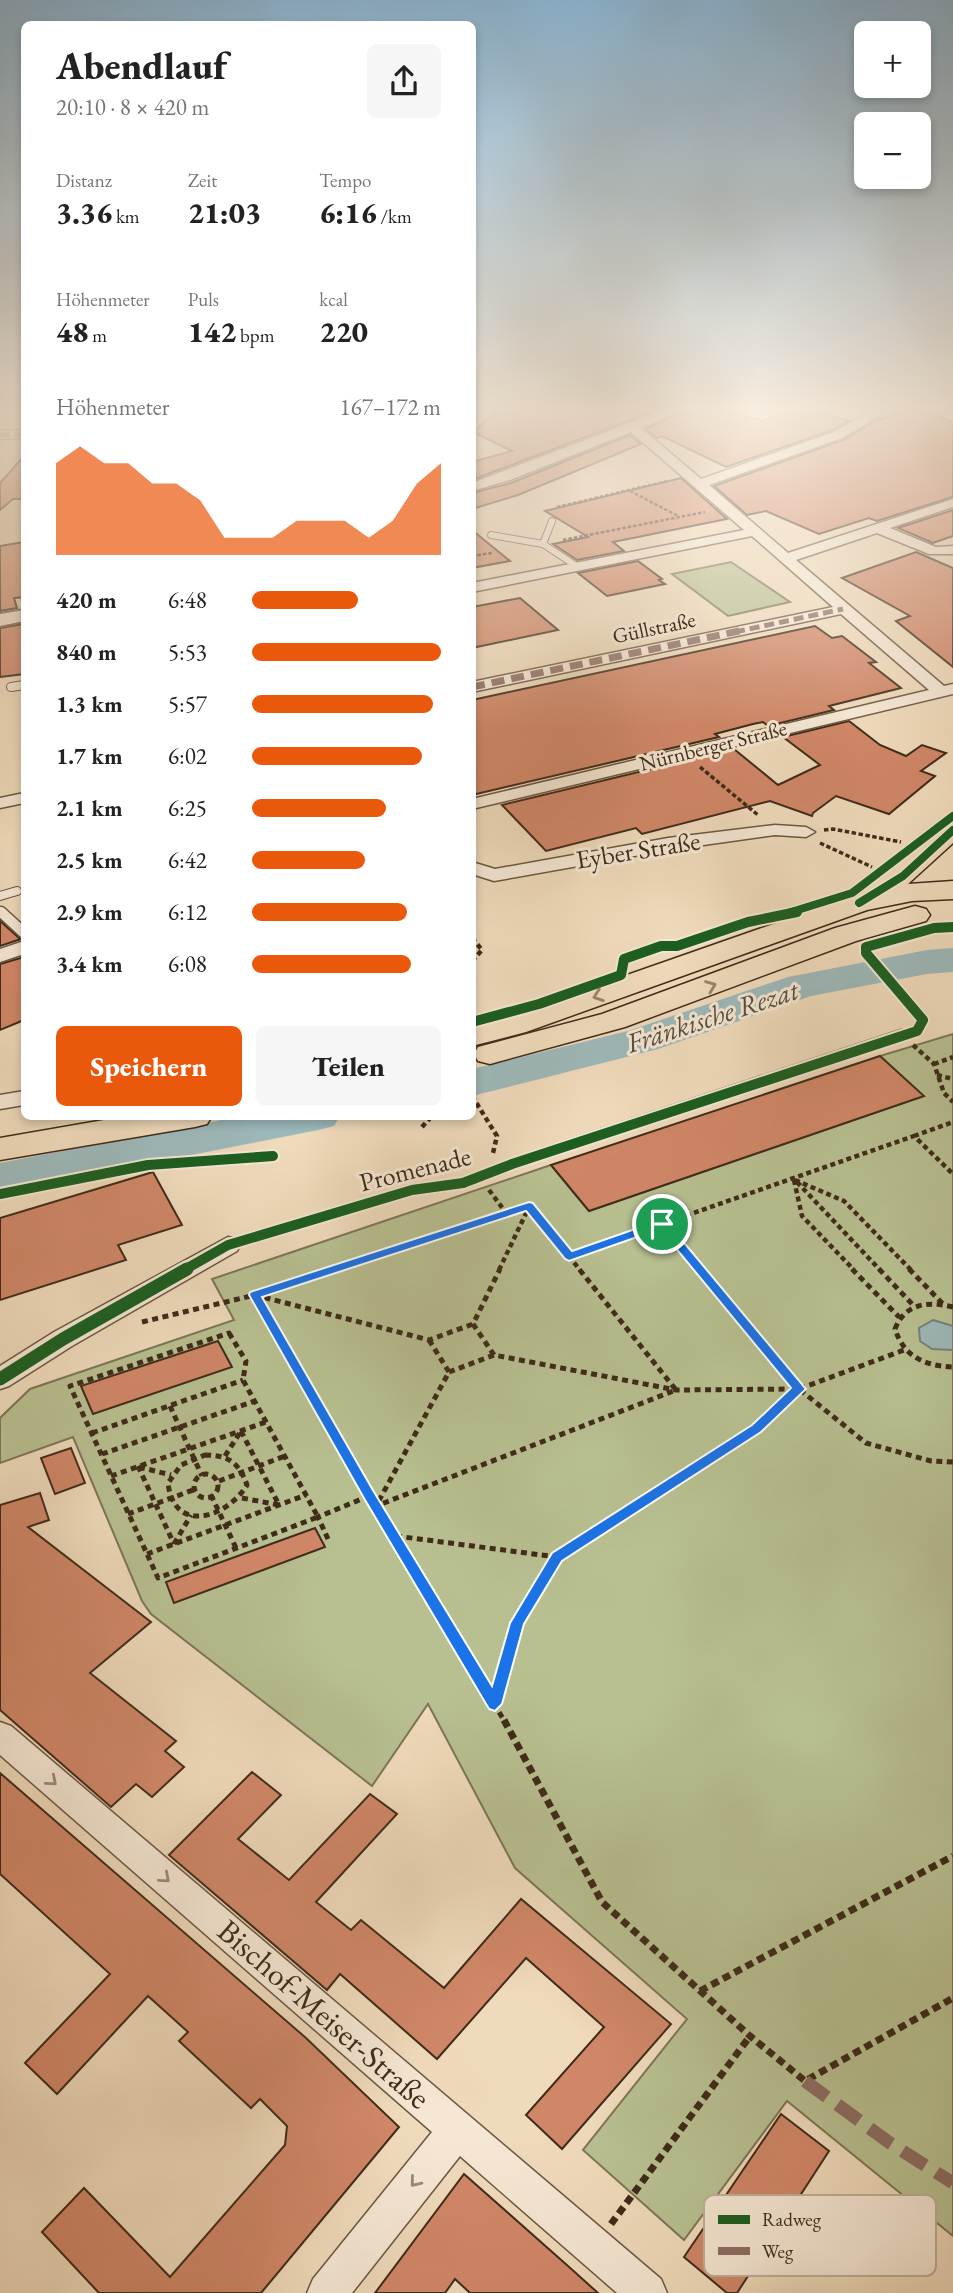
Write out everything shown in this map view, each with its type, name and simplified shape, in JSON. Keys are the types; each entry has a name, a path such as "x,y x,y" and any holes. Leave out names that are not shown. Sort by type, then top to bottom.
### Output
{"main road":[{"path":"946,842 945,873 951,900"},
{"path":"859,903 887,888 946,842"},
{"path":"476,1035 527,1021 859,903 893,895 951,900"},
{"path":"476,1056 540,1043 648,1010 881,922 951,900"},
{"path":"0,1126 38,1120"},
{"path":"0,1149 171,1120"}],"street":[{"path":"735,515 843,609 947,691"},
{"path":"785,559 919,515"},
{"path":"880,529 934,551 953,550"},
{"path":"476,587 753,532"},
{"name":"Güllstraße","path":"476,686 843,609"},
{"path":"0,620 21,616"},
{"name":"Nürnberger Straße","path":"476,803 947,691"},
{"path":"0,803 21,799"},
{"name":"Eyber Straße","path":"476,868 494,875 592,856 775,830 806,832"},
{"path":"0,956 21,948"},
{"path":"0,1102 21,1098"},
{"name":"Promenade","path":"0,1378 228,1245"},
{"name":"Bischof-Meiser-Straße","path":"0,1736 647,2293"},
{"path":"327,2293 458,2129"}],"lane":[{"path":"543,544 552,521"},
{"path":"491,535 543,544 578,567"},
{"path":"11,687 21,685"},
{"path":"0,896 18,891"},
{"path":"0,911 21,930"},
{"name":"Promenade","path":"228,1245 412,1190 443,1190 902,1035"}],"path":[{"path":"546,515 552,521"},
{"path":"675,515 679,517"},
{"path":"543,544 690,515"},
{"path":"476,555 496,552"},
{"path":"684,753 775,830"},
{"path":"806,832 833,830 872,838 946,842"},
{"path":"806,832 829,850 861,859 880,873"},
{"path":"476,943 482,950 476,957"},
{"path":"876,963 923,1020 917,1031 902,1035"},
{"path":"902,1035 934,1064 944,1093 953,1102"},
{"path":"934,1064 953,1057"},
{"path":"936,1075 953,1079"},
{"path":"476,1105 496,1136 491,1150 500,1169"},
{"path":"422,1127 428,1120"},
{"path":"569,1256 953,1122"},
{"path":"914,1136 953,1174"},
{"path":"0,1194 148,1165 273,1156"},
{"path":"481,1178 507,1213"},
{"path":"794,1179 844,1201 943,1304"},
{"path":"794,1179 915,1306"},
{"path":"794,1179 802,1216 899,1317"},
{"path":"131,1324 255,1295 529,1206"},
{"path":"529,1206 676,1390"},
{"path":"255,1295 429,1340 472,1324 529,1206"},
{"path":"662,1224 799,1389 866,1443 931,1461 953,1462"},
{"path":"255,1295 369,1496 495,1704 602,1902 750,2036 805,2081 953,1998"},
{"path":"953,1307 943,1304 915,1306 899,1317 895,1329 904,1350 928,1364 950,1367 953,1374"},
{"path":"472,1324 494,1355"},
{"path":"328,1539 318,1517 243,1380 246,1362 229,1333 70,1387 158,1578 318,1517 369,1496"},
{"path":"429,1340 449,1372"},
{"path":"376,1506 449,1372 494,1355 676,1390 799,1389 904,1350"},
{"path":"92,1433 243,1380"},
{"path":"495,1704 517,1623 557,1557 757,1428 799,1389"},
{"path":"376,1506 676,1390"},
{"path":"102,1454 255,1401"},
{"path":"170,1406 202,1476"},
{"path":"111,1476 266,1422"},
{"path":"225,1456 241,1431"},
{"path":"241,1431 279,1505"},
{"path":"205,1455 225,1456 237,1463 247,1485 242,1498 233,1507 211,1516 191,1515 178,1508 170,1498 167,1490 172,1475 181,1465 194,1458 205,1455"},
{"path":"219,1481 285,1456"},
{"path":"138,1466 172,1475"},
{"path":"138,1466 174,1544"},
{"path":"193,1490 195,1480 202,1476 212,1476 219,1481"},
{"path":"193,1490 200,1496 211,1495 218,1489 219,1481"},
{"path":"128,1514 193,1490"},
{"path":"211,1495 236,1548"},
{"path":"147,1554 306,1495"},
{"path":"242,1498 279,1505"},
{"path":"174,1544 191,1515"},
{"path":"395,1536 557,1557"},
{"path":"700,1991 953,1856"},
{"path":"593,2247 750,2036"}],"green space":[{"path":"731,562 790,602 728,616 672,574"},
{"path":"953,1034 953,2236 936,2222 936,2195 903,2195 787,2101 717,2195 704,2195 704,2213 684,2240 583,2150 687,2019 515,1868 428,1704 372,1786 151,1614 142,1601 73,1437 0,1463 0,1418 30,1389 234,1320 212,1279 551,1165 589,1211 923,1096 880,1056"}],"water":[{"path":"933,1320 953,1326 953,1350 932,1349 920,1341 919,1328"}],"building":[{"path":"552,515 723,515 727,519 613,542 624,551 577,560 553,544 588,537"},
{"path":"775,515 896,515 877,521 869,518 819,534"},
{"path":"938,515 953,515 953,536 933,543 898,528"},
{"path":"476,533 510,561 476,567"},
{"path":"21,542 21,597 14,598 17,608 0,611 0,546"},
{"path":"916,552 953,568 953,667 896,621 910,616 842,578"},
{"path":"638,561 665,584 607,596 578,573"},
{"path":"520,598 558,630 476,647 476,606"},
{"path":"21,624 21,674 0,677 0,628"},
{"path":"815,626 832,638 842,636 876,662 869,663 901,688 829,706 834,710 768,726 763,722 753,724 715,734 719,737 476,794 476,699"},
{"path":"849,721 880,745 906,756 922,745 946,753 921,771 935,776 889,814 836,796 812,816 770,801 642,834 636,828 546,851 502,805 734,749 778,785 820,765 783,737"},
{"path":"0,921 19,938 21,939 0,946"},
{"path":"21,958 21,1021 0,1030 0,964"},
{"path":"880,1056 924,1096 589,1211 551,1165"},
{"path":"153,1172 182,1225 118,1245 126,1260 0,1300 0,1218"},
{"path":"218,1341 232,1367 93,1414 81,1386"},
{"path":"71,1448 85,1483 55,1494 41,1458"},
{"path":"40,1493 49,1520 28,1527 151,1622 90,1673 176,1741 165,1751 184,1767 152,1797 136,1784 111,1807 0,1710 0,1505"},
{"path":"315,1528 325,1547 174,1603 166,1582"},
{"path":"252,1772 281,1795 238,1839 289,1880 370,1794 397,1814 316,1902 351,1930 361,1920 444,1988 521,1899 671,2024 562,2149 526,2115 604,2027 526,1958 437,2059 340,1974 327,1990 169,1855"},
{"path":"0,1773 306,2038 399,2127 261,2293 99,2293 42,2232 84,2188 170,2277 285,2145 287,2126 260,2099 251,2108 179,2041 188,2032 148,1996 57,2094 25,2063 110,1974 0,1874"},
{"path":"781,2114 829,2151 800,2195 726,2195"},
{"path":"464,2174 598,2293 470,2293 455,2279 445,2293 375,2293"},
{"path":"704,2228 704,2274 684,2257"},
{"path":"707,2276 748,2276 737,2293 727,2293"}],"waterway":[{"name":"Fränkische Rezat","path":"476,1082 643,1040 802,986 927,962 953,960"},
{"name":"Fränkische Rezat","path":"0,1178 297,1120"}],"marked path":[{"path":"476,686 843,609"},
{"path":"805,2081 890,2143 953,2183"}],"cycle path":[{"path":"476,1021 539,1004 621,975 624,959 661,946 677,946 748,922 805,910 852,893 953,816"},
{"path":"859,903 903,876 953,830"},
{"path":"0,1379 63,1339 228,1245 412,1190 463,1183 512,1164 917,1031 923,1020 866,953 866,947 934,928 953,927"},
{"path":"0,1194 148,1165 273,1156"}],"route":[{"path":"529,1206 569,1256 662,1224 799,1389 757,1428 557,1557 517,1623 495,1704 369,1496 255,1295 529,1206"}]}
